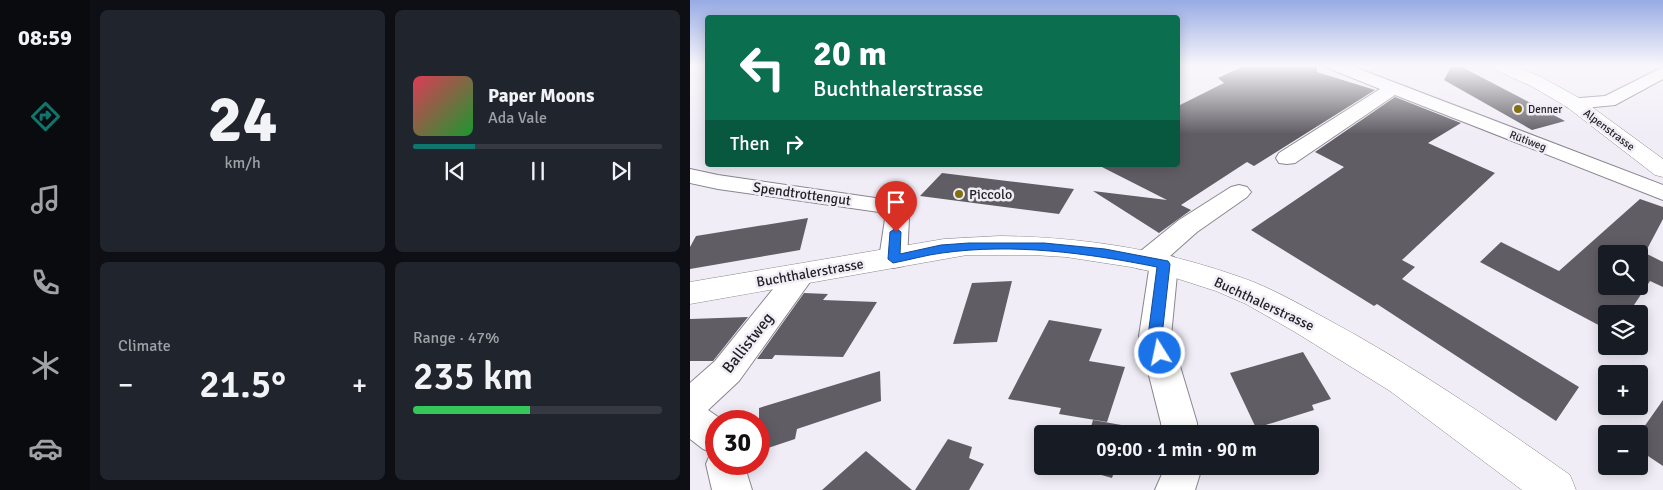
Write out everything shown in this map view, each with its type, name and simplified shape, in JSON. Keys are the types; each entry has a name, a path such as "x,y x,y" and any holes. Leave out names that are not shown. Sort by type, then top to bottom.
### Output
{"street":[{"name":"Alpenstrasse","path":"1547,88 1574,103 1663,170"},
{"path":"1574,103 1609,101 1640,88"},
{"path":"1287,158 1392,89"},
{"name":"Rütiweg","path":"1392,89 1663,194"},
{"name":"Spendtrottengut","path":"690,176 718,182 887,206 897,218 893,259"},
{"path":"1179,425 1155,336 1155,263 1188,226 1239,192"},
{"name":"Buchthalerstrasse","path":"690,293 893,259 941,249 969,246 1035,246 1096,252 1155,263 1228,284 1347,344 1406,382 1555,490"},
{"name":"Ballistweg","path":"690,405 727,371 800,275"},
{"path":"690,418 705,429"},
{"path":"728,475 732,490"},
{"path":"1175,490 1181,475"}],"building":[{"path":"1214,88 1368,88 1375,90 1254,166 1247,162 1181,205 1191,210 1159,233 1093,191 1167,200 1102,167 1180,167 1180,105"},
{"name":"Denner","path":"1458,88 1502,88 1565,121 1532,130"},
{"path":"1395,97 1461,123 1428,143 1495,173 1402,260 1415,267 1402,279 1579,387 1556,421 1377,304 1374,306 1251,230 1344,167 1315,152"},
{"path":"942,173 1074,189 1059,214 920,196"},
{"path":"1640,199 1663,207 1663,219 1648,247 1648,245 1598,245 1598,295 1641,295 1634,305 1598,305 1598,325 1480,262 1501,242 1559,271"},
{"path":"808,218 800,250 690,269 690,247 696,236"},
{"path":"1648,254 1663,262 1663,287 1650,281 1648,284"},
{"path":"1012,281 997,342 953,344 972,283"},
{"path":"804,293 828,294 823,300 877,302 843,357 775,355 772,359 757,359"},
{"path":"748,317 713,361 690,361 690,319"},
{"path":"1049,320 1102,329 1089,361 1125,367 1107,422 1059,414 1061,408 1008,399"},
{"path":"1303,352 1331,399 1312,405 1314,410 1266,425 1255,425 1230,373"},
{"path":"880,371 881,401 797,429 795,439 770,447 770,410 759,410 759,408"},
{"path":"1663,400 1663,466 1648,456 1648,425 1645,425"},
{"path":"1093,420 1121,425 1092,425"},
{"path":"948,439 972,447 969,458 984,464 969,490 915,490"},
{"path":"866,451 912,490 822,490"},
{"path":"1102,475 1113,475 1112,478"}],"place":[{"name":"Denner","path":"1518,109"},
{"name":"Piccolo","path":"959,194"}],"route":[{"path":"896,232 893,259 941,249 969,246 1044,247 1077,249 1164,264 1155,336 1160,353"}]}
